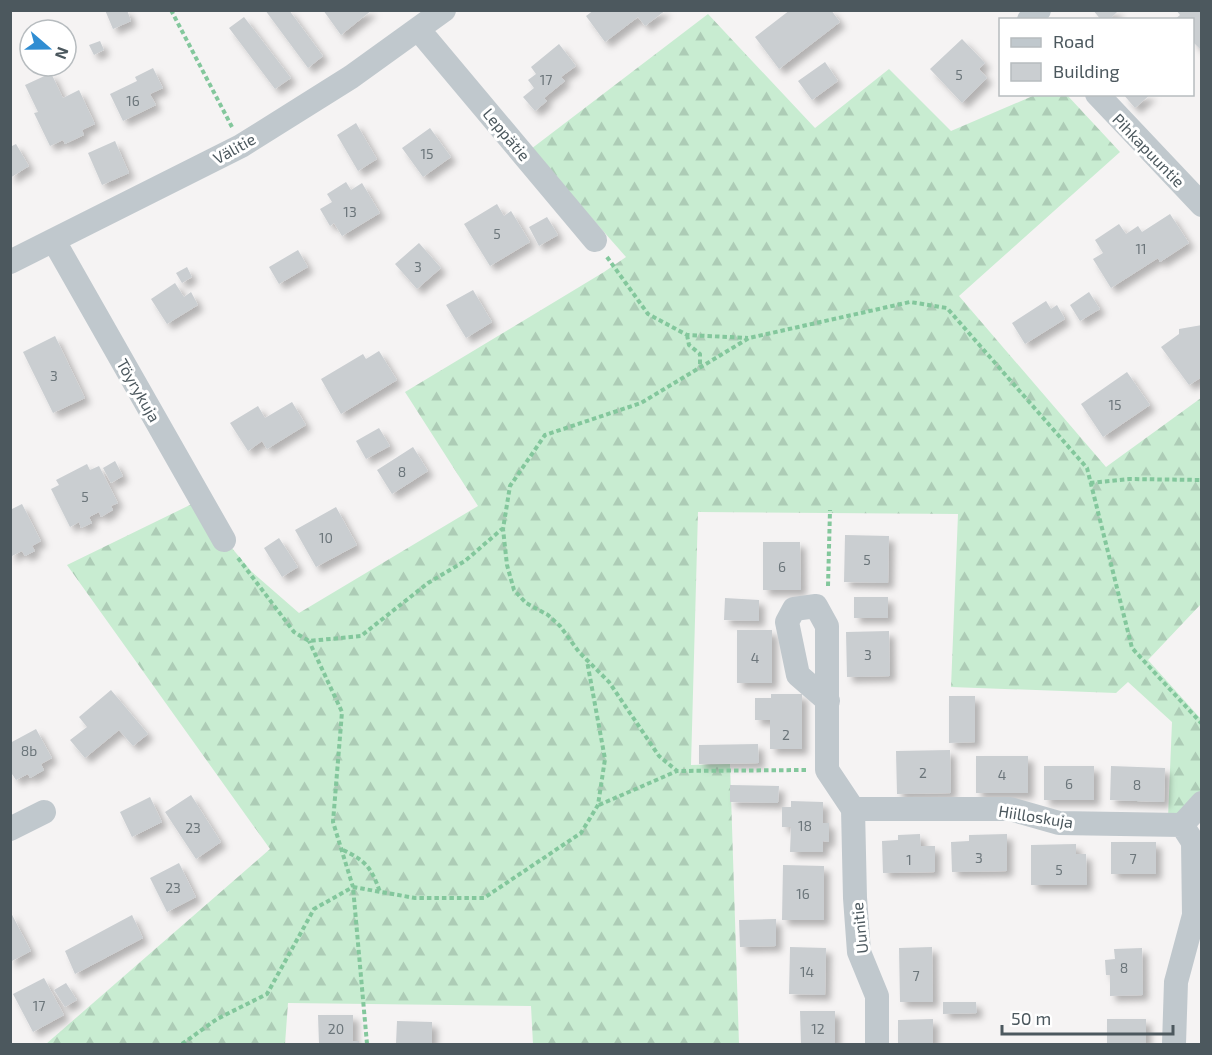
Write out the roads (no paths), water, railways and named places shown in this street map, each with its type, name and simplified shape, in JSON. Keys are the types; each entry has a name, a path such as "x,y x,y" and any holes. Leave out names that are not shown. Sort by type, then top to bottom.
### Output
{"street":[{"name":"Välitie","path":"10,262 241,146 351,77 444,10"},
{"name":"Leppätie","path":"418,29 595,240"},
{"name":"Pihkapuuntie","path":"1099,96 1202,205"},
{"name":"Töyrykuja","path":"54,241 224,540"},
{"path":"828,701 798,675 787,622 794,609 816,606 827,626 828,701 828,770 853,809"},
{"path":"1174,1044 1176,982 1194,915 1193,842 1182,825 1202,803"},
{"name":"Hiilloskuja","path":"853,809 1010,809 1059,823 1182,825"},
{"name":"Uunitie","path":"853,809 859,952 877,996 877,1044"},
{"path":"10,830 44,812"}]}
